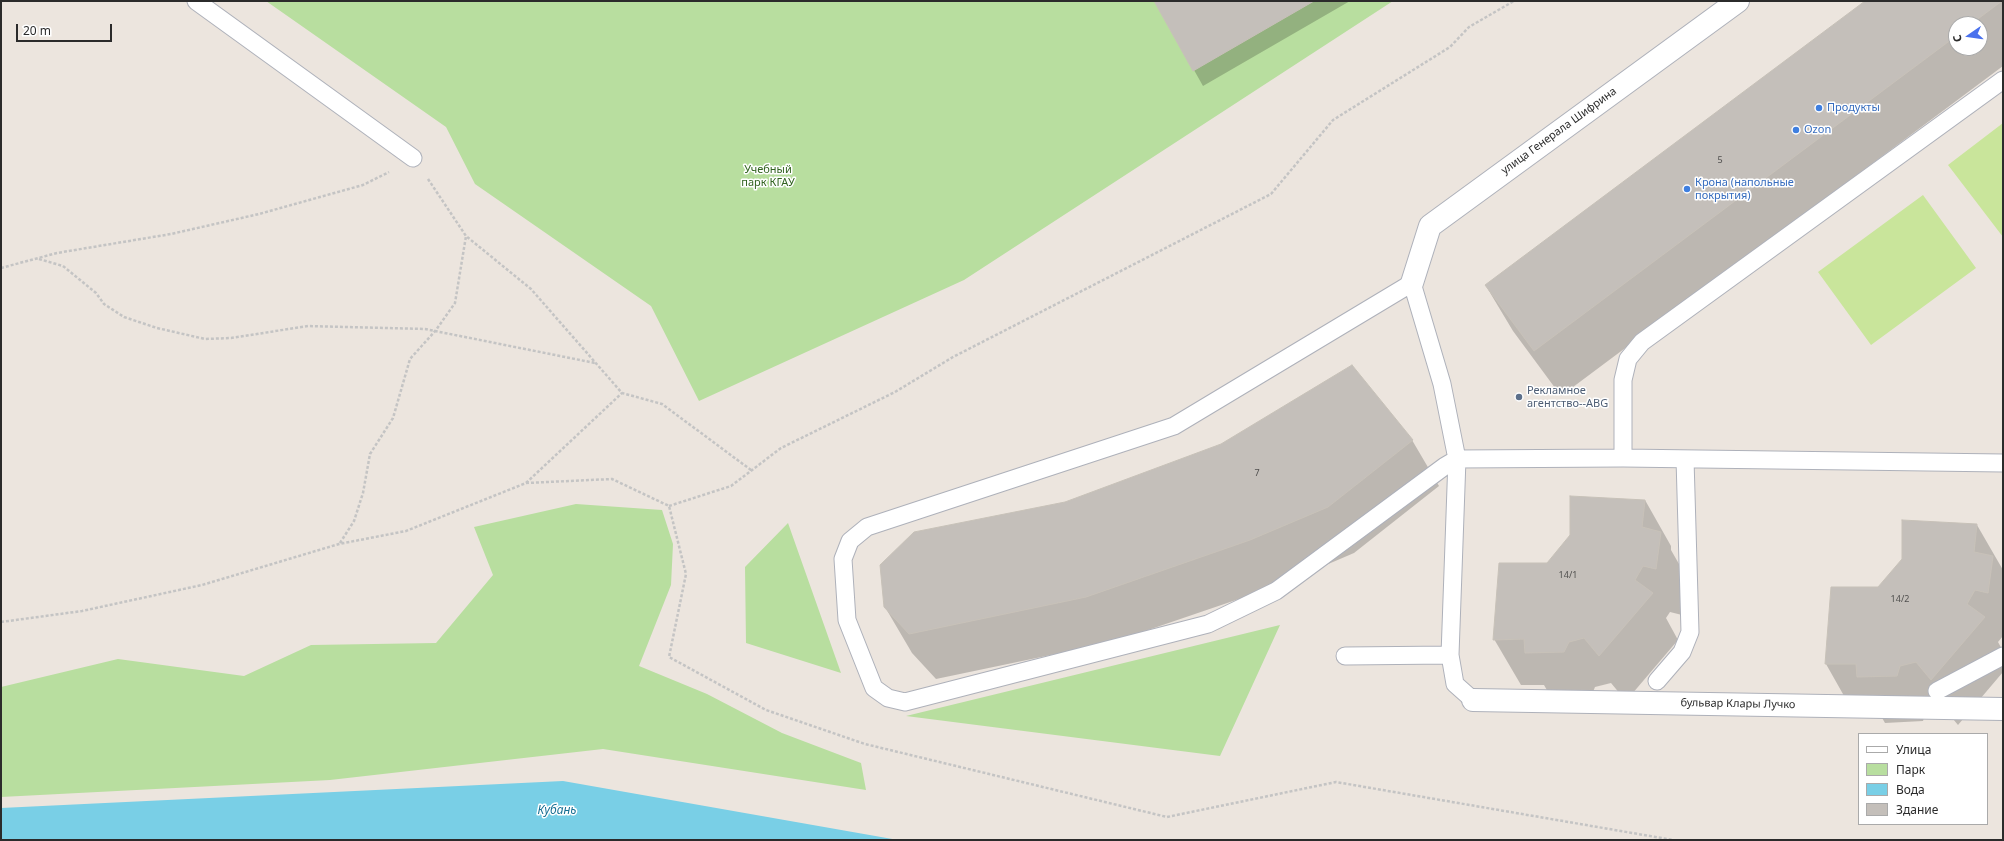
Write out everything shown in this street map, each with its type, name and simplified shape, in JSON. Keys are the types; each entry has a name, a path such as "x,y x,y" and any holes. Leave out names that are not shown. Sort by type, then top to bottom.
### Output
{"street":[{"name":"улица Генерала Шифрина","path":"1412,283 1430,226 1738,1"},
{"name":"бульвар Клары Лучко","path":"1473,700 2003,709"}],"lane":[{"path":"196,1 414,158"},
{"path":"1623,458 1623,380 1628,359 1642,342 2003,80"},
{"path":"1473,700 1455,684 1450,655 1457,459 1442,384 1412,283 1174,426 867,527 850,541 843,559 847,620 874,688 888,698 906,702 1208,624 1276,590 1445,466 1457,459 1623,458 2003,463"},
{"path":"1656,681 1682,652 1690,632 1685,459"},
{"path":"1345,656 1450,655"},
{"path":"1937,690 2003,656"}],"path":[{"path":"1,622 82,611 202,585 339,544 406,531 526,483 612,479 669,506 731,486 781,448 894,392 953,357 1271,194 1333,120 1450,47 1469,27 1514,1"},
{"path":"1,268 57,253 171,234 312,200 363,185 414,158 466,236 531,289 622,393 662,404 751,470"},
{"path":"339,544 354,521 363,493 370,454 393,418 410,359 436,330 455,304 466,236"},
{"path":"38,259 63,266 96,293 104,304 124,317 157,328 205,339 231,338 308,326 436,330 595,363"},
{"path":"526,483 622,393"},
{"path":"669,506 686,574 669,657 766,710 865,744 1167,817 1336,782 1673,840"}],"green space":[{"name":"Учебный парк КГАУ","path":"266,1 1393,1 964,280 699,401 651,306 475,184 446,127"},
{"path":"2003,123 2003,237 1948,165"},
{"path":"1923,195 1976,268 1871,345 1818,272"},
{"path":"576,504 662,510 673,544 671,585 639,666 707,694 782,733 861,763 866,790 603,749 330,780 1,797 1,687 118,659 244,676 311,645 436,643 493,575 474,527"},
{"path":"788,523 841,673 746,643 745,567"},
{"path":"1280,625 1220,756 906,716"}],"water":[{"name":"Кубань","path":"563,781 898,840 1,840 1,808"}],"building":[{"path":"1154,1 1314,1 1193,71"},
{"path":"1865,1 2002,1 1982,16 1948,16 1948,42 1534,351 1485,285"},
{"path":"1352,365 1413,440 1328,507 1250,540 1086,597 909,634 884,607 880,565 914,532 1065,502 1221,444"},
{"path":"1570,496 1645,500 1642,527 1661,532 1656,569 1643,566 1635,580 1653,593 1599,656 1584,638 1569,642 1564,652 1525,653 1524,639 1493,640 1499,563 1547,563 1570,535"},
{"path":"1902,520 1977,524 1974,552 1993,556 1988,593 1975,590 1967,604 1985,617 1931,680 1916,662 1900,666 1897,676 1857,677 1856,664 1825,664 1831,587 1878,587 1902,559"}],"place":[{"name":"Продукты","path":"1819,108"},
{"name":"Ozon","path":"1796,130"},
{"name":"Крона (напольные покрытия)","path":"1687,189"},
{"name":"Рекламное агентство--ABG","path":"1519,397"}]}
